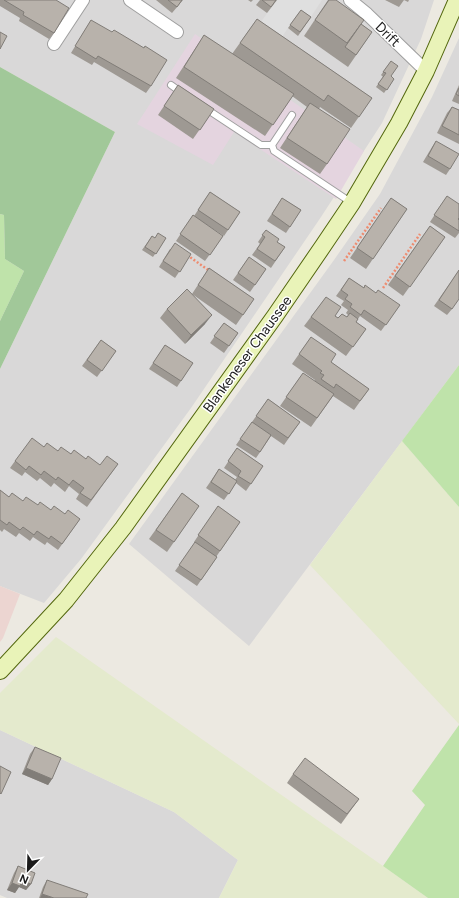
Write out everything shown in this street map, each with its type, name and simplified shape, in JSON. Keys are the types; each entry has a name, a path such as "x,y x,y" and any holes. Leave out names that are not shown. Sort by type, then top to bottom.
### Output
{"main road":[{"name":"Blankeneser Chaussee","path":"0,671 66,600 123,528 275,316 352,203 399,123 426,71 455,5"}],"street":[{"path":"54,44 83,0"},
{"path":"130,0 177,32"},
{"name":"Drift","path":"350,0 367,14 426,71"}],"lane":[{"path":"171,86 190,98"},
{"path":"197,102 261,145 272,145"},
{"path":"272,145 292,115"},
{"path":"272,145 274,151 352,203"}],"path":[{"path":"344,262 381,208"},
{"path":"383,288 420,234"},
{"path":"180,251 212,272"}],"shaded area":[{"path":"0,0 434,0 421,39 382,123 321,217 191,408 81,559 44,603 0,586 0,369 115,132 0,67"},
{"path":"277,0 322,0 309,20 298,13 282,37 260,23"},
{"path":"195,34 364,151 336,199 234,132 213,165 137,124"},
{"path":"459,38 459,365 249,646 129,544 380,194 432,97"},
{"path":"0,586 20,594 3,638 0,642"},
{"path":"0,730 174,812 238,860 219,898 7,898 0,895"}],"green space":[{"path":"0,67 115,132 0,369 0,321 24,271 5,259 4,215 0,214"},
{"path":"0,214 4,215 5,259 24,271 0,321"},
{"path":"459,365 459,507 402,441"},
{"path":"402,441 459,507 459,724 310,565"},
{"path":"56,637 428,898 219,898 238,860 174,812 0,730 0,693"},
{"path":"459,725 459,898 428,898 383,866 425,805 412,791"}],"building":[{"path":"4,0 56,0 69,8 54,33 23,15 24,12"},
{"path":"168,0 182,0 177,7"},
{"path":"262,0 276,0 271,7"},
{"path":"329,0 336,0 364,20 347,43 315,20"},
{"path":"301,10 311,17 300,32 290,25"},
{"path":"257,19 372,98 359,117 328,95 324,101 240,43"},
{"path":"91,20 112,32 114,30 144,48 145,46 167,60 151,86 98,56 96,59 75,46"},
{"path":"361,24 372,32 356,55 345,47"},
{"path":"0,32 7,36 0,49"},
{"path":"204,35 294,94 273,125 184,67"},
{"path":"391,61 398,66 391,76 394,79 387,90 378,84 386,73 383,72"},
{"path":"178,85 214,109 200,130 164,106"},
{"path":"459,88 459,96 456,94"},
{"path":"310,103 350,129 327,164 287,138"},
{"path":"452,107 459,110 459,135 442,126"},
{"path":"436,141 459,154 450,169 428,156"},
{"path":"210,192 240,212 228,230 198,210"},
{"path":"447,196 459,204 459,231 434,215"},
{"path":"282,198 301,210 290,227 272,214"},
{"path":"391,198 407,209 373,259 357,248"},
{"path":"193,215 223,236 210,255 180,234"},
{"path":"430,226 445,237 410,287 395,276"},
{"path":"266,230 279,239 277,242 285,247 275,261 257,249 265,237 262,235"},
{"path":"158,233 166,238 156,254 145,247 152,236 155,238"},
{"path":"175,243 191,254 180,272 163,261"},
{"path":"249,257 266,269 255,285 238,273"},
{"path":"209,268 254,299 243,315 198,285"},
{"path":"459,270 459,299 452,309 439,300"},
{"path":"349,278 364,288 365,285 376,293 378,290 400,305 386,325 364,310 361,315 350,307 352,304 345,299 348,295 341,290"},
{"path":"187,289 212,315 191,335 167,309"},
{"path":"326,297 341,307 335,316 338,318 342,314 347,317 350,313 358,319 356,322 366,329 353,347 311,317"},
{"path":"224,323 238,333 229,346 214,336"},
{"path":"311,337 336,354 331,362 369,389 360,401 336,384 334,388 321,379 324,375 320,373 322,371 299,354"},
{"path":"101,340 116,351 102,371 87,360"},
{"path":"165,345 193,363 181,381 153,363"},
{"path":"303,373 334,394 317,418 286,397"},
{"path":"268,399 300,422 288,438 256,416"},
{"path":"252,422 271,435 260,452 240,439"},
{"path":"32,438 44,447 47,443 58,451 61,447 71,454 74,450 86,459 88,456 100,465 107,456 118,464 91,500 80,493 84,488 73,480 69,485 58,477 56,480 44,471 41,475 29,466 26,470 15,461"},
{"path":"237,448 263,466 251,484 238,476 241,471 228,461"},
{"path":"219,469 237,481 229,494 211,482"},
{"path":"0,490 9,497 12,493 23,501 26,497 38,505 40,502 51,510 54,506 65,514 68,510 80,519 62,544 51,536 49,539 37,531 34,535 23,527 20,530 9,522 7,525 0,520"},
{"path":"182,493 199,506 174,542 156,530"},
{"path":"218,506 240,522 220,551 198,535"},
{"path":"195,542 217,557 201,580 179,565"},
{"path":"35,747 61,758 52,779 26,768"},
{"path":"305,758 359,799 347,814 293,774"},
{"path":"0,766 11,772 1,794 0,793"},
{"path":"18,866 35,873 31,884 22,881 20,886 12,883"},
{"path":"47,880 88,894 86,898 54,898 42,894"}]}
